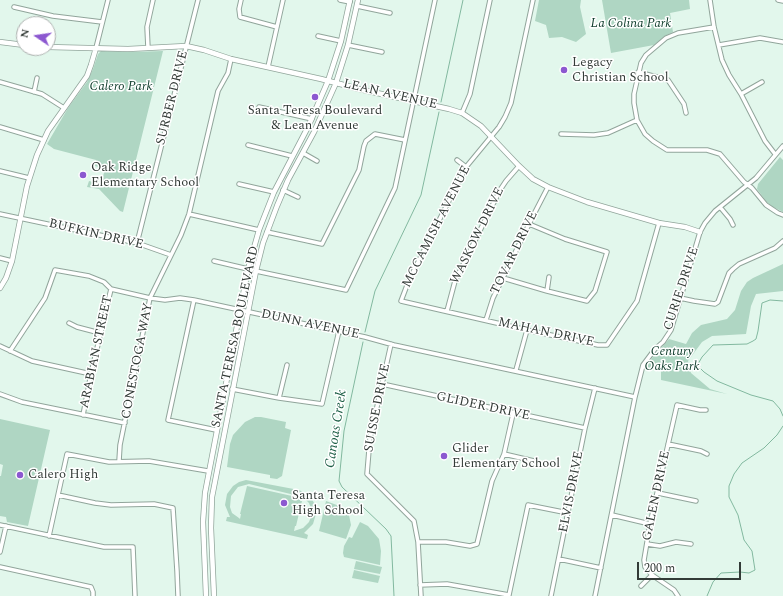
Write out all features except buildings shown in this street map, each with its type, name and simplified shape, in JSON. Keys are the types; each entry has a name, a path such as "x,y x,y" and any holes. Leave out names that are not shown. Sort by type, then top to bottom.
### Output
{"main road":[{"name":"SANTA TERESA BOULEVARD","path":"214,596 211,528 212,501 232,389 256,270 267,232 283,190 317,126 336,83 348,45 358,0"},
{"name":"SANTA TERESA BOULEVARD","path":"206,596 203,516 208,471 248,269 259,230 274,192 312,119 328,81 341,41 350,1"},
{"path":"0,42 16,44"},
{"name":"LEAN AVENUE","path":"56,47 128,49 186,46 231,59 462,113 481,126 533,179 548,187 587,202 659,223 685,227 700,232"},
{"path":"0,288 6,278 12,261 29,178 35,160 44,140 64,108 87,76 96,48"}],"street":[{"path":"96,48 108,0"},
{"path":"148,48 148,27 153,0"},
{"name":"SURBER DRIVE","path":"137,243 198,0"},
{"path":"241,0 238,12 240,17 246,20 277,27"},
{"path":"268,67 283,0"},
{"path":"340,0 350,1"},
{"path":"256,270 346,290 395,188 436,0"},
{"path":"462,113 470,94 490,0"},
{"name":"MCCAMISH AVENUE","path":"401,301 409,280 466,167 505,117 511,103 533,0"},
{"path":"710,0 714,27 722,60 765,141 776,154"},
{"path":"778,0 783,1"},
{"path":"357,6 390,13"},
{"path":"14,7 53,16 102,22"},
{"path":"714,27 678,33 666,38 646,55 638,72 634,94 634,103 638,120 645,134 667,150 707,150 720,154 766,205 783,215"},
{"path":"318,36 341,41"},
{"path":"718,45 760,38 783,42"},
{"path":"348,45 382,52"},
{"name":"CONESTOGA WAY","path":"119,461 120,445 150,298 181,235 189,214 218,91 228,73 231,59"},
{"path":"638,72 668,80 684,104 686,113"},
{"path":"34,92 37,78"},
{"path":"0,82 47,97 64,108"},
{"path":"741,94 762,82"},
{"path":"259,107 312,119"},
{"path":"561,134 594,135 608,133 638,120"},
{"path":"0,127 44,140"},
{"path":"267,232 322,244 359,170 366,141 375,134 405,140"},
{"path":"248,145 292,156"},
{"name":"CURIE DRIVE","path":"595,596 643,364 655,349 663,342 671,330 700,232 710,216 748,185 783,146"},
{"path":"303,153 317,161"},
{"path":"457,160 466,167"},
{"name":"WASKOW DRIVE","path":"447,311 455,281 500,190 519,166"},
{"path":"0,171 29,178"},
{"path":"239,184 274,192"},
{"name":"TOVAR DRIVE","path":"486,320 493,298 548,187"},
{"path":"283,190 298,197"},
{"path":"720,207 733,225"},
{"name":"BUFKIN DRIVE","path":"0,214 137,243 171,255"},
{"path":"189,214 259,230"},
{"name":"MAHAN DRIVE","path":"401,301 527,330 598,345 607,345 637,301 659,223"},
{"path":"503,278 547,291 587,300 595,291 607,252 565,239 529,224"},
{"path":"680,298 715,304 718,302 729,273 733,269 739,264 775,248 783,241"},
{"path":"0,258 12,261"},
{"path":"214,261 248,269"},
{"name":"DUNN AVENUE","path":"10,351 45,298 55,270 97,279 104,282 111,289 150,298 165,300 180,298 194,300 635,397"},
{"path":"547,291 549,277"},
{"name":"ARABIAN STREET","path":"83,415 111,289"},
{"path":"194,300 168,420 216,430"},
{"path":"69,322 77,328 100,333"},
{"path":"516,370 527,330"},
{"path":"232,389 322,404 339,331"},
{"name":"SUISSE DRIVE","path":"391,344 370,438 367,474 414,521 418,542 421,596"},
{"path":"0,346 32,361 91,374"},
{"path":"279,398 287,365"},
{"name":"GLIDER DRIVE","path":"382,384 513,414 585,428"},
{"name":"ELVIS DRIVE","path":"551,596 585,428 595,388"},
{"path":"0,394 22,402 125,423"},
{"name":"GALEN DRIVE","path":"652,575 646,567 644,560 650,524 677,405 706,410"},
{"path":"418,542 446,542 470,546 477,544 492,481 504,454 513,414"},
{"path":"668,444 702,451 707,454"},
{"path":"49,536 67,454 109,462 149,461 208,471"},
{"path":"504,454 534,461"},
{"path":"658,493 696,501"},
{"path":"58,495 111,505 154,504 174,508 178,596"},
{"path":"420,585 447,584 509,595 528,505 568,513"},
{"path":"612,516 650,524"},
{"path":"0,525 104,547 133,547 135,596"},
{"path":"0,552 6,526"},
{"path":"647,544 660,546 676,542 691,544"},
{"path":"559,559 601,568"},
{"path":"0,567 91,587 93,596"},
{"path":"641,586 652,575 674,590 678,596"}],"green space":[{"path":"539,0 581,0 580,7 586,34 576,42 562,37 549,38 546,25 535,21"},
{"name":"La Colina Park","path":"602,0 689,0 690,9 670,13 673,32 665,36 654,45 611,53"},
{"name":"Calero Park","path":"101,51 163,51 123,212 120,211 99,189 87,187 89,181 101,184 105,169 95,166 96,160 54,149 47,144 68,108 87,82 98,54"},
{"path":"780,157 783,160 783,212 771,206 757,189 758,184"},
{"name":"Century Oaks Park","path":"783,264 783,291 756,294 751,306 746,334 712,336 702,342 688,361 691,373 710,389 727,394 661,380 661,370 646,367 669,339 686,344 692,333 701,325 727,319 735,310 741,291 747,282"},
{"path":"255,417 286,422 285,428 291,430 282,476 277,479 270,478 270,475 227,467 230,444 233,435 245,422"},
{"name":"Calero High","path":"0,419 50,430 28,526 7,522 6,517 0,516 0,476 3,465 0,464"},
{"path":"246,480 299,490 311,497 316,507 316,514 313,524 304,533 308,535 307,539 226,521 227,517 230,517 225,505 227,494 233,486","holes":["249,484 303,497 309,503 312,514 309,522 303,528 294,531 302,501 300,501 301,498 247,486 240,519 232,513 230,507 231,496 238,487"]},
{"path":"326,501 342,507 349,515 351,525 346,539 319,531"},
{"path":"360,522 368,526 379,539 381,551 380,565 344,557 344,546 349,537 352,538"},
{"path":"356,561 382,567 380,574 354,569"},
{"path":"354,570 380,576 378,583 352,578"}],"waterway":[{"name":"Canoas Creek","path":"441,102 463,0"},
{"name":"Canoas Creek","path":"365,332 375,291 421,195 439,112"},
{"path":"783,301 770,300 762,303 756,339 747,344 713,345 698,364 704,372 717,381 751,395 773,401 780,409 783,416"},
{"name":"Canoas Creek","path":"363,342 344,431 339,481 342,487 386,529 391,536 394,596"},
{"path":"707,596 713,582 721,573 749,573 755,570 752,551 744,540 738,515 729,497 729,486 734,474 742,463 764,448 777,435 783,426"}],"place":[{"name":"Legacy Christian School","path":"564,70"},
{"name":"Santa Teresa Boulevard & Lean Avenue","path":"315,97"},
{"name":"Oak Ridge Elementary School","path":"83,175"},
{"name":"Glider Elementary School","path":"444,456"},
{"name":"Calero High","path":"20,475"},
{"name":"Santa Teresa High School","path":"284,503"}]}
